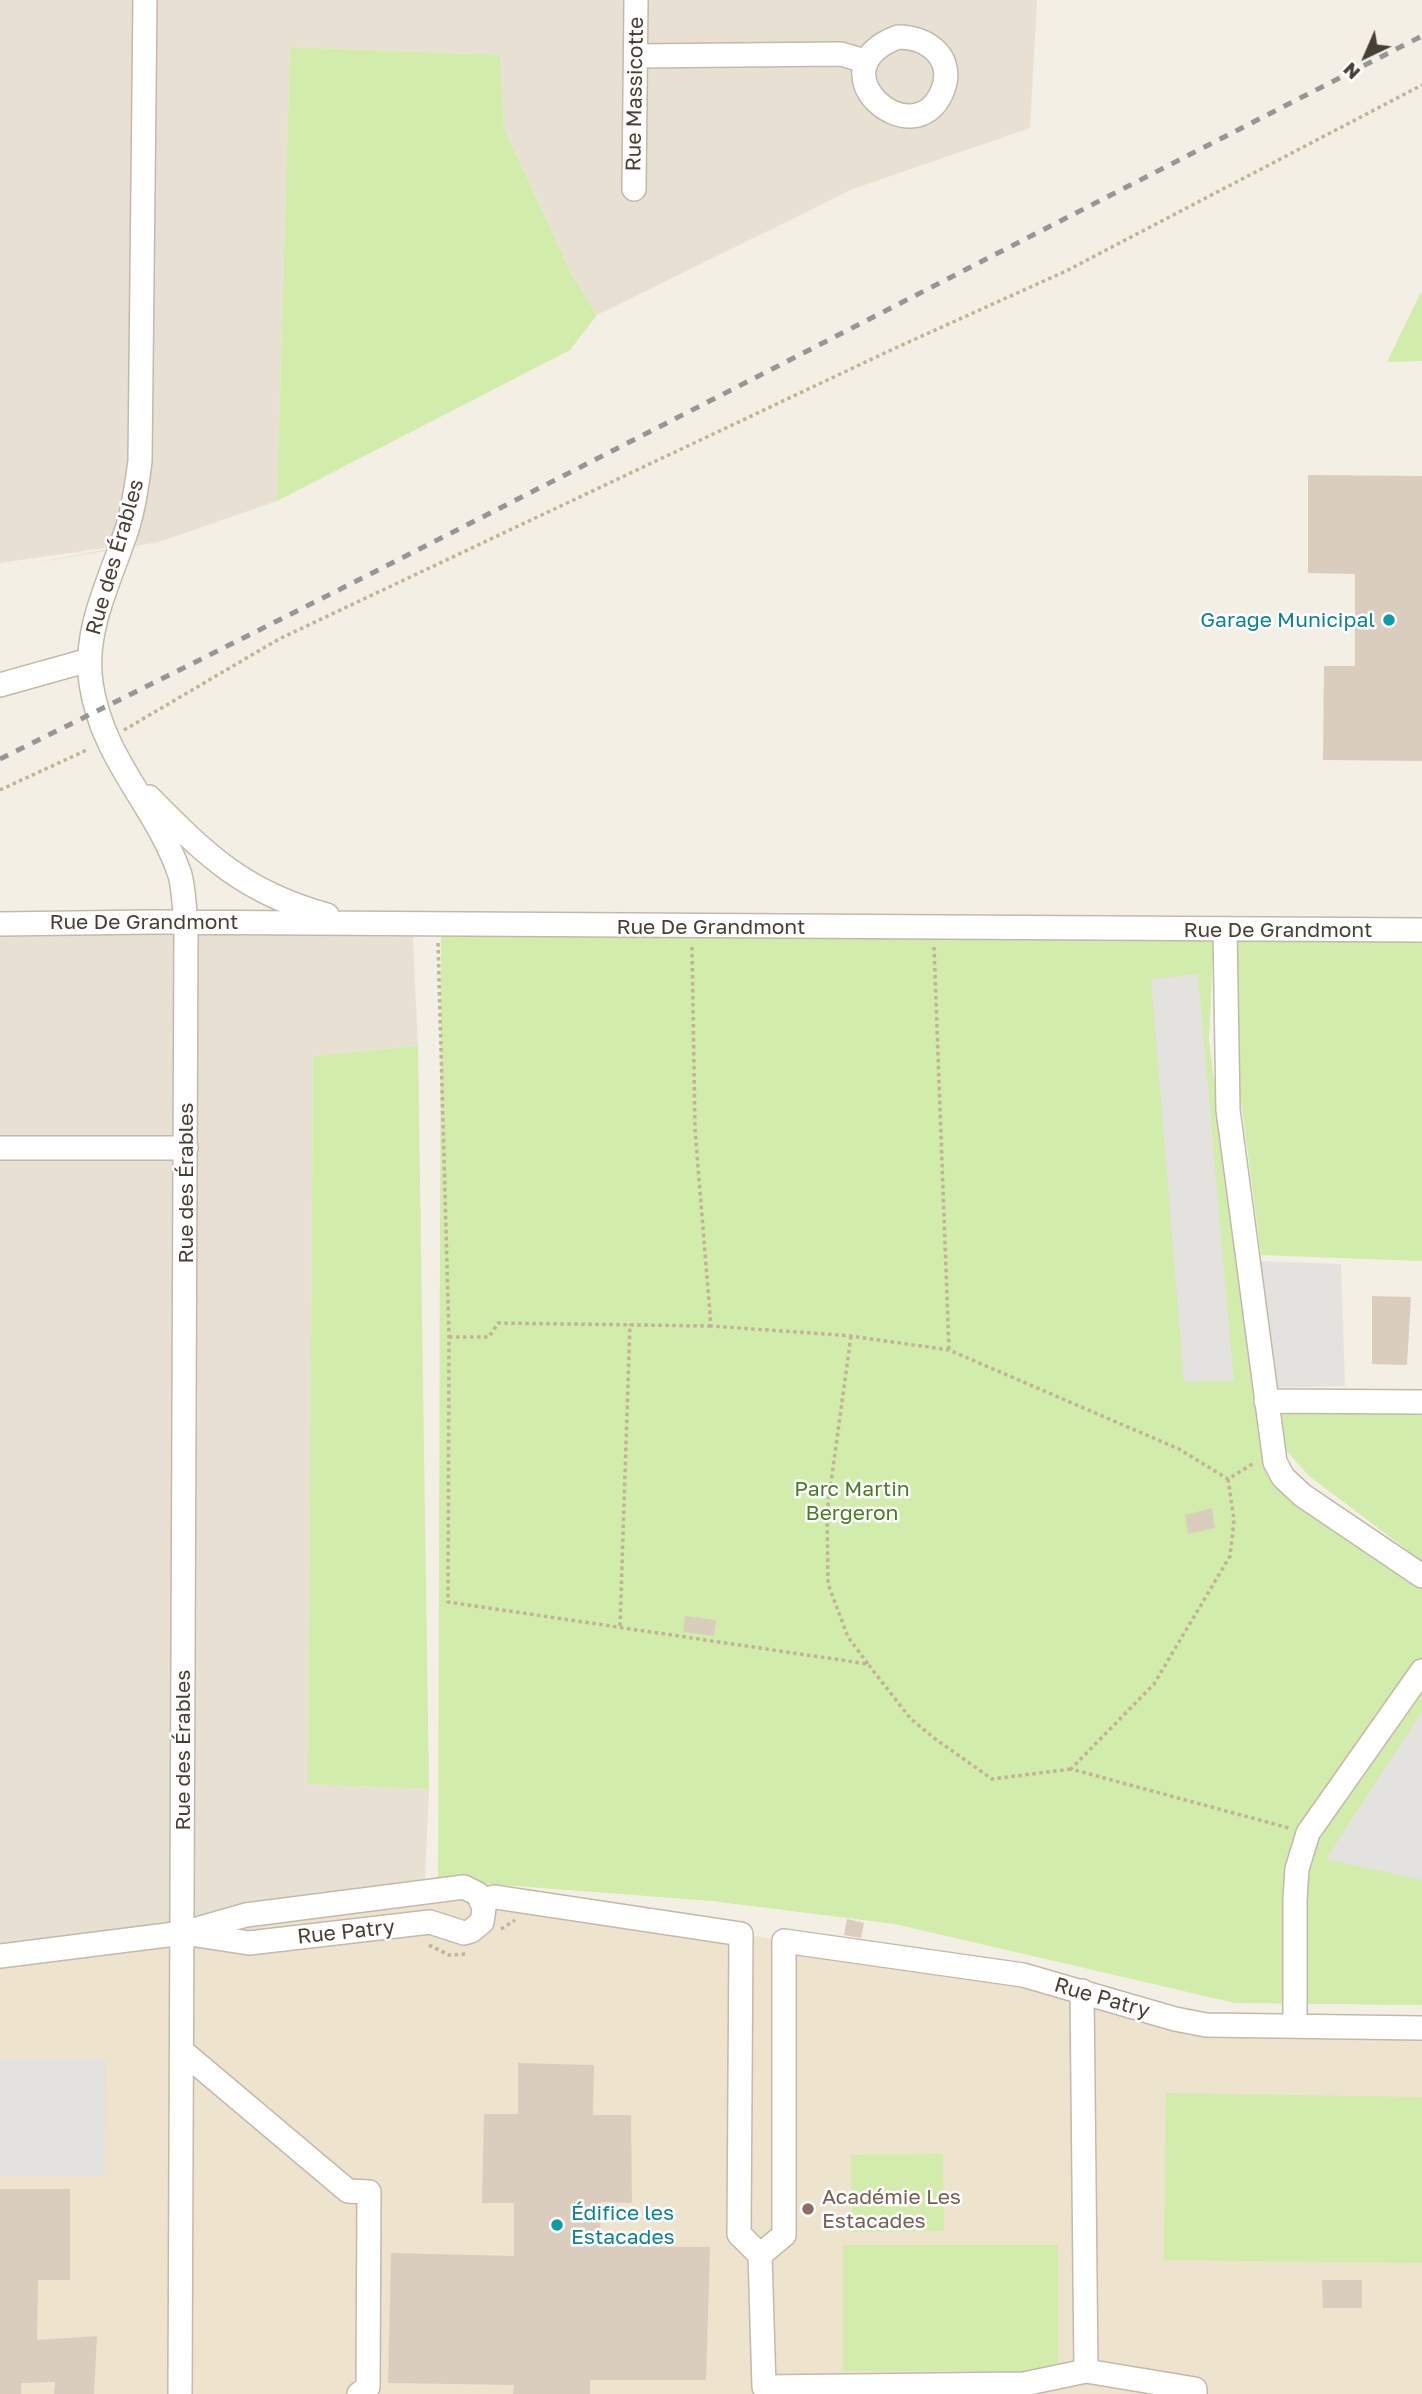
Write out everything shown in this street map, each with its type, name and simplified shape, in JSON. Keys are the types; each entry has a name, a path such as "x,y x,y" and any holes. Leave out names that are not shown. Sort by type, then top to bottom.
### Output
{"street":[{"name":"Rue des Érables","path":"145,0 140,461 130,520 97,614 89,660 93,695 107,740 176,865 182,886 186,923 180,2394"},
{"name":"Rue Massicotte","path":"634,189 636,0"},
{"path":"636,57 841,54 865,61"},
{"path":"0,685 89,660"},
{"path":"120,766 207,855 238,878 296,907 357,923"},
{"name":"Rue De Grandmont","path":"0,924 357,923 1225,931 1422,930"},
{"path":"1225,931 1228,1110 1272,1452 1283,1477 1302,1495 1422,1576"},
{"path":"0,1147 186,1148"},
{"path":"1266,1401 1422,1402"},
{"path":"1295,2025 1297,1869 1308,1833 1422,1671"},
{"name":"Rue Patry","path":"0,1956 183,1933 246,1915 464,1888 471,1889 482,1900 484,1908 482,1922 464,1933 456,1933 430,1922 249,1943 183,1933"},
{"name":"Rue Patry","path":"482,1900 495,1897 741,1934 739,2234 760,2255 784,2235 784,1941 1023,1975 1206,2025 1422,2028"},
{"path":"1082,1991 1086,2371"},
{"path":"182,2051 348,2191 369,2192 368,2386 359,2394"},
{"path":"760,2255 764,2387 1024,2384 1086,2371 1195,2389 1195,2394"}],"path":[{"path":"0,790 107,740 279,639 879,356 1066,271 1422,85"},
{"path":"438,925 449,1337 448,1602 868,1664"},
{"path":"691,927 695,1130 711,1326"},
{"path":"933,929 948,1350"},
{"path":"449,1337 489,1337 498,1323 711,1326 851,1336 948,1350 1179,1449 1228,1479"},
{"path":"620,1626 631,1324"},
{"path":"851,1336 827,1512 828,1584 848,1637 910,1718 933,1738 992,1779 1070,1769 1308,1833"},
{"path":"1228,1479 1272,1452"},
{"path":"1070,1769 1154,1684 1230,1556 1234,1520 1228,1479"}],"shaded area":[{"path":"0,0 1037,0 1030,128 853,189 597,315 573,277 504,128 500,55 290,47 277,501 159,542 29,564 145,542 0,563"},
{"path":"412,917 418,1046 313,1056 308,1784 429,1789 424,1901 0,1968 0,928"},
{"path":"1198,974 1234,1381 1184,1382 1151,979"},
{"path":"1253,1261 1341,1264 1345,1386 1267,1388"},
{"path":"1422,1711 1422,1880 1326,1859"},
{"name":"Académie Les Estacades","path":"471,1895 1023,1975 1234,2022 1422,2024 1422,2394 193,2394 193,1927"},
{"path":"183,1930 184,2394 0,2394 0,1953"},
{"path":"0,2059 106,2059 105,2176 0,2176"}],"green space":[{"path":"290,47 500,55 504,128 573,277 597,315 570,350 277,501"},
{"path":"1422,293 1422,361 1387,362 1420,294"},
{"name":"Parc Martin Bergeron","path":"441,915 1214,924 1209,1041 1262,1452 1292,1486 1422,1580 1422,2005 1235,2003 895,1924 712,1901 438,1880"},
{"path":"1237,926 1422,929 1422,1261 1261,1255 1233,1039"},
{"path":"418,1046 429,1789 308,1784 313,1056"},
{"path":"1422,1394 1422,1561 1309,1476 1282,1446 1270,1396"},
{"path":"1166,2093 1422,2097 1422,2263 1164,2260"},
{"path":"943,2154 944,2231 852,2232 851,2155"},
{"path":"843,2245 1058,2245 1058,2371 843,2371"}],"building":[{"name":"Garage Municipal","path":"1308,475 1422,476 1422,761 1323,760 1324,666 1355,666 1355,574 1308,573"},
{"path":"1372,1296 1411,1297 1407,1365 1372,1364"},
{"path":"1212,1508 1215,1528 1188,1534 1185,1515"},
{"path":"685,1616 716,1620 714,1636 683,1632"},
{"path":"847,1919 864,1923 861,1938 844,1935"},
{"name":"Édifice les Estacades","path":"518,2063 594,2065 593,2115 631,2115 632,2203 601,2202 600,2246 710,2247 706,2380 590,2380 590,2394 513,2394 514,2385 388,2383 391,2253 514,2256 514,2203 482,2203 484,2114 518,2114"},
{"path":"0,2189 70,2189 70,2280 38,2280 37,2340 97,2336 94,2394 54,2394 55,2382 21,2383 21,2394 0,2394"},
{"path":"1322,2280 1362,2280 1362,2308 1323,2308"}],"railway":[{"path":"0,759 535,491 1422,36"}],"place":[{"name":"Garage Municipal","path":"1389,620"},
{"name":"Académie Les Estacades","path":"808,2209"},
{"name":"Édifice les Estacades","path":"557,2225"}]}
